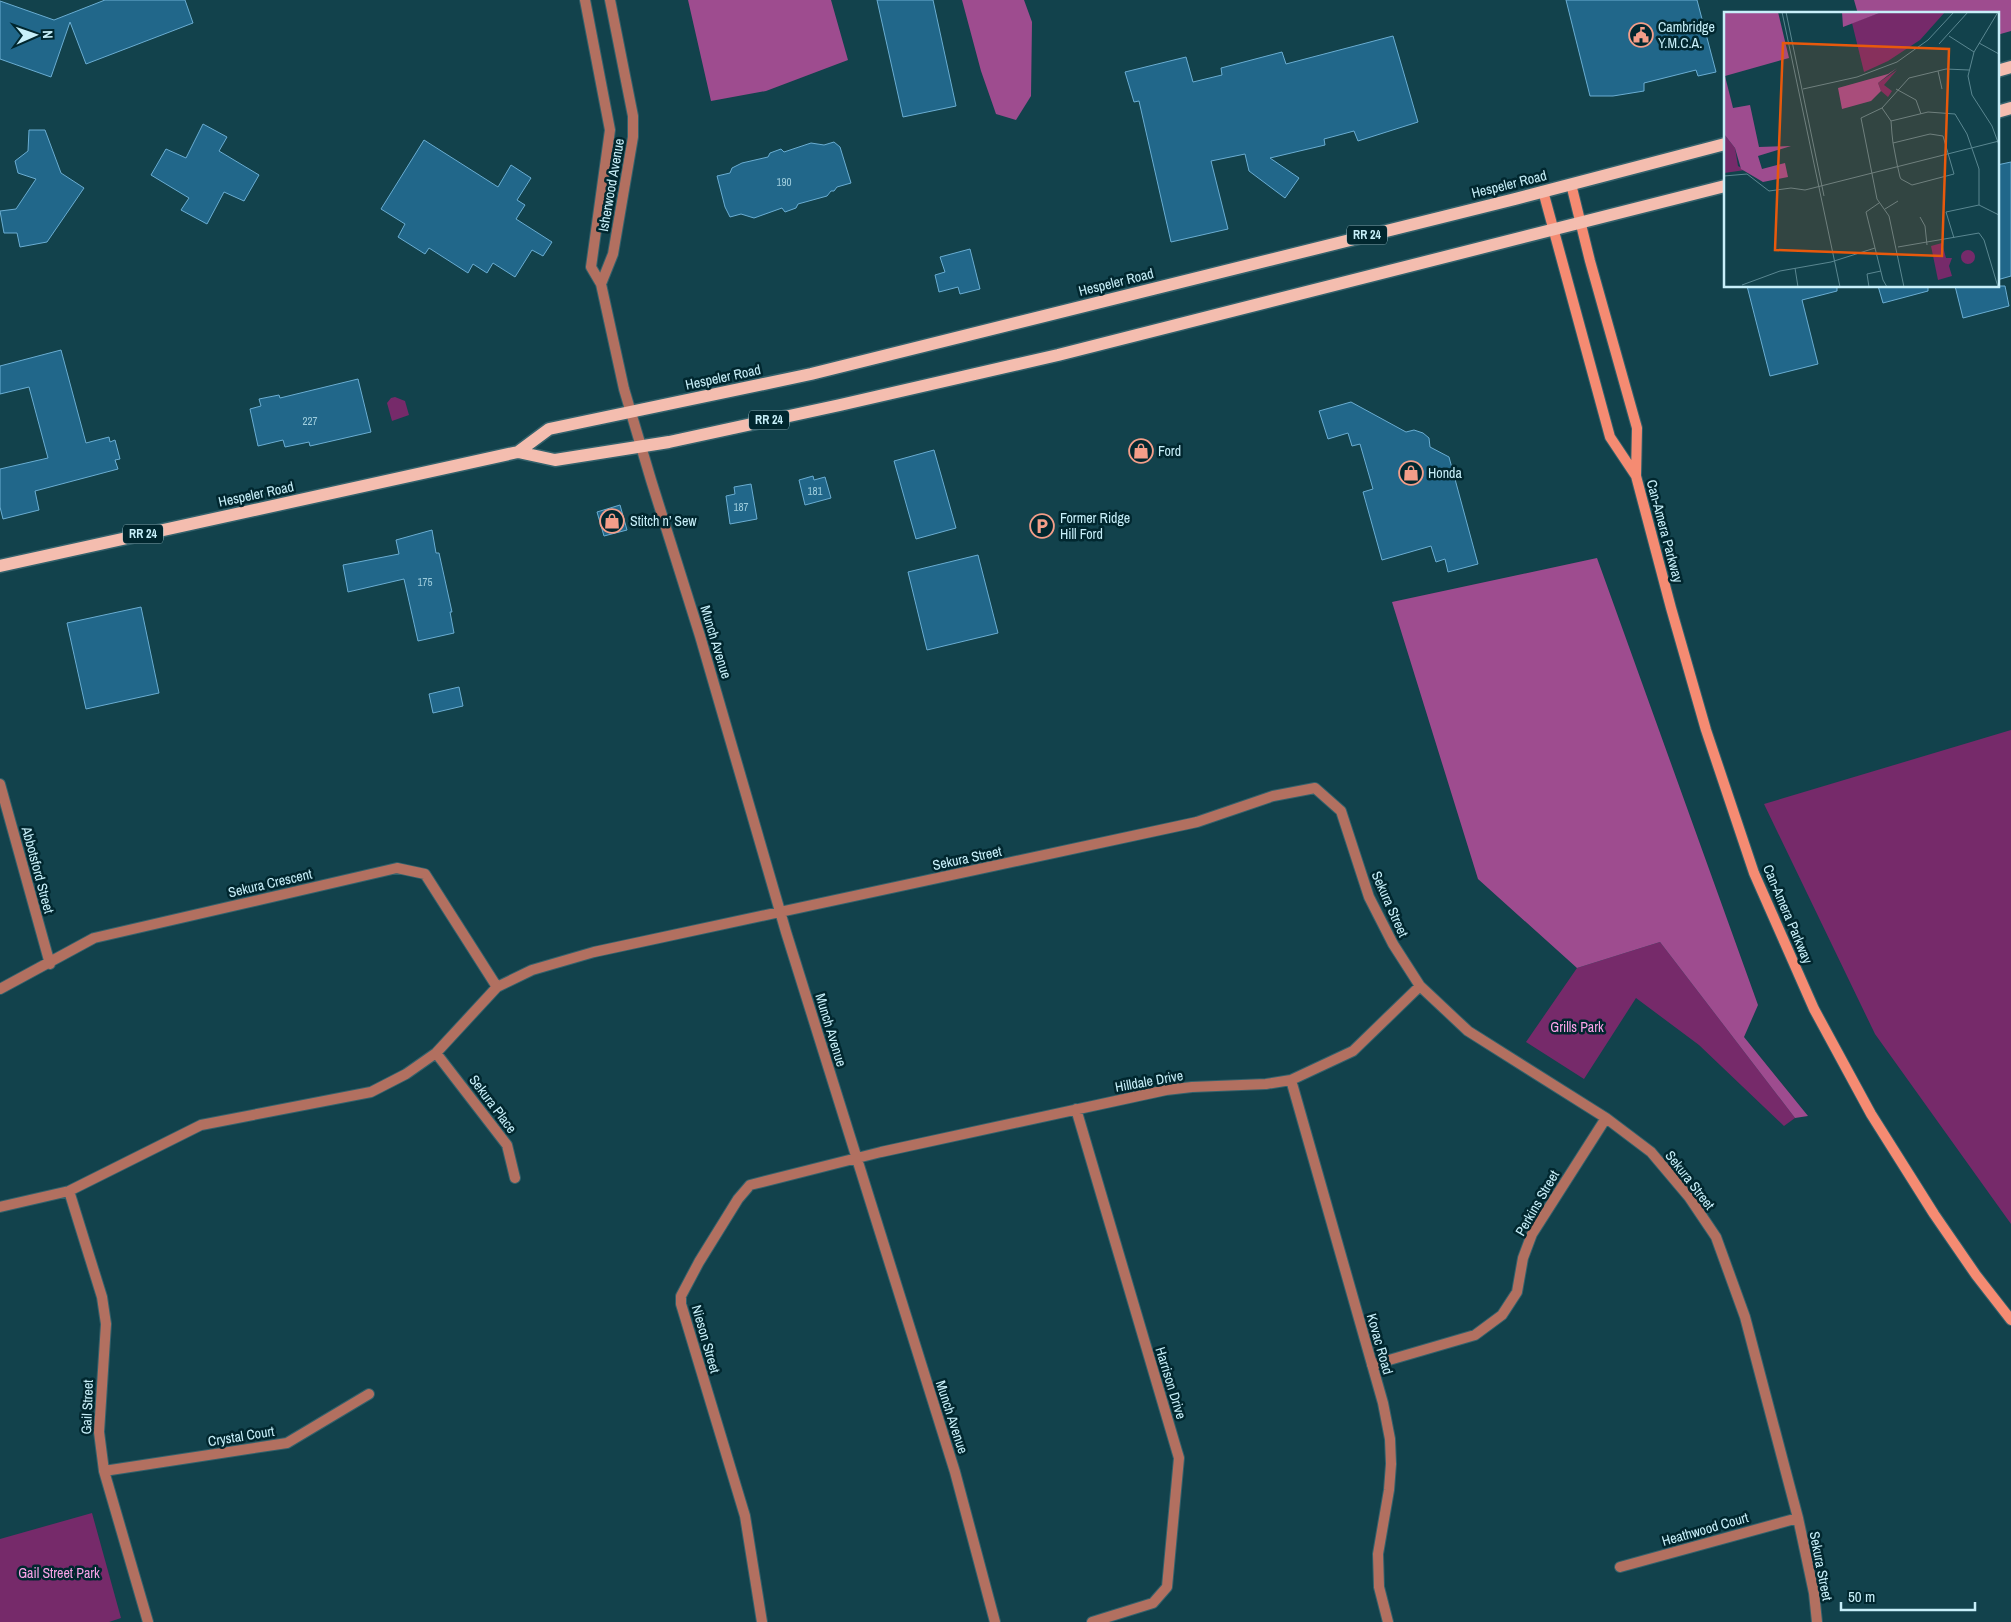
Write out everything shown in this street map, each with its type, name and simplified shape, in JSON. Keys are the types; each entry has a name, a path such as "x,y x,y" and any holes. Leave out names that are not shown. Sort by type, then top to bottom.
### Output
{"main road":[{"path":"1998,70 2011,67"},
{"path":"1998,112 2011,108"},
{"name":"Hespeler Road","path":"0,566 518,452 549,429 811,374 1724,144"},
{"name":"Can-Amera Parkway","path":"1571,184 1638,428 1636,476 1670,608 1706,730 1754,873 1810,1000 1871,1114 1939,1221 1976,1275 2011,1320"},
{"name":"Hespeler Road","path":"518,452 555,460 641,446 831,408 1030,362 1554,231 1724,186"},
{"name":"Can-Amera Parkway","path":"1543,191 1610,437 1636,476"}],"street":[{"name":"Isherwood Avenue","path":"585,0 610,130 591,267 601,284 631,412 641,446"},
{"name":"Isherwood Avenue","path":"601,284 613,254 633,137 633,116 610,0"},
{"name":"Munch Avenue","path":"641,446 700,636 856,1158 955,1472 995,1622"},
{"name":"Abbotsford Street","path":"0,784 50,964"},
{"name":"Sekura Street","path":"497,987 532,970 594,952 1197,822 1274,796 1315,788 1341,811 1369,898 1393,944 1420,986 1468,1031 1606,1118 1651,1152 1689,1197 1716,1237 1745,1317 1798,1518 1814,1593 1817,1622"},
{"name":"Sekura Crescent","path":"0,989 50,964 94,938 397,868 425,874 497,987"},
{"name":"Hilldale Drive","path":"856,1158 1166,1090 1266,1084 1290,1080 1353,1051 1420,986"},
{"path":"0,1207 69,1191 201,1125 371,1092 406,1074 436,1053 497,987"},
{"name":"Sekura Place","path":"436,1053 507,1146 515,1178"},
{"name":"Kovac Road","path":"1290,1080 1383,1403 1390,1439 1389,1490 1378,1554 1379,1587 1388,1622"},
{"name":"Harrison Drive","path":"1076,1109 1179,1458 1167,1587 1153,1603 1092,1622"},
{"name":"Perkins Street","path":"1372,1365 1475,1335 1502,1315 1517,1292 1523,1258 1532,1234 1606,1118"},
{"name":"Nieson Street","path":"762,1622 745,1516 681,1304 681,1296 699,1262 738,1199 750,1185 856,1158"},
{"name":"Gail Street","path":"69,1191 102,1297 106,1324 99,1432 104,1471 148,1622"},
{"name":"Crystal Court","path":"104,1471 287,1443 369,1394"},
{"name":"Heathwood Court","path":"1620,1567 1798,1518"}],"green space":[{"path":"395,397 405,401 409,415 392,421 387,403 391,398"},
{"path":"2011,730 2011,1224 1875,1034 1764,804"},
{"name":"Grills Park","path":"1660,942 1795,1118 1784,1126 1699,1045 1636,998 1584,1079 1526,1042 1577,968"},
{"name":"Gail Street Park","path":"92,1513 121,1618 109,1622 0,1622 0,1539"}],"shaded area":[{"path":"688,0 831,0 848,60 766,91 711,101"},
{"path":"962,0 1024,0 1032,22 1031,96 1016,120 996,114 981,71"},
{"path":"1854,0 2011,0 2011,31 1998,35 1998,12 1857,12"},
{"path":"1597,558 1758,1005 1744,1037 1808,1116 1795,1118 1660,942 1577,968 1478,879 1392,602"}],"building":[{"path":"105,0 185,0 193,23 86,64 70,22 51,77 0,59 0,1 54,20"},
{"path":"877,0 933,0 956,106 903,117"},
{"name":"Cambridge Y.M.C.A.","path":"1566,0 1697,0 1716,72 1698,76 1696,70 1644,83 1644,91 1613,96 1590,96"},
{"path":"1393,36 1418,122 1358,141 1354,131 1324,139 1325,145 1270,158 1299,178 1285,198 1249,171 1245,154 1211,161 1228,229 1171,242 1139,101 1134,102 1125,72 1186,57 1193,82 1222,75 1221,68 1282,52 1286,64"},
{"path":"203,124 227,137 219,151 259,175 244,201 224,192 207,224 181,210 189,198 151,175 166,149 186,158"},
{"path":"29,130 45,130 61,173 84,188 47,242 20,247 17,233 4,233 0,211 16,209 36,179 18,173 15,161 28,151"},
{"path":"424,140 498,187 511,165 531,178 517,200 525,205 516,219 552,242 543,256 532,250 515,277 493,263 487,273 473,264 468,273 429,248 425,254 398,237 405,224 381,209"},
{"path":"834,142 840,147 851,183 837,187 827,196 798,204 796,208 785,212 782,208 754,218 741,214 730,217 725,207 717,176 730,173 732,168 742,163 768,157 770,153 781,149 784,152 811,143 824,145"},
{"path":"2011,162 2011,276 1998,280 1998,165"},
{"path":"970,249 980,289 960,294 958,287 939,292 935,275 945,272 940,257"},
{"path":"1998,286 2005,286 2009,306 1963,318 1956,288 1998,288"},
{"path":"1748,288 1837,288 1837,291 1802,300 1818,364 1770,376"},
{"path":"1879,288 1928,288 1928,291 1883,303"},
{"path":"61,350 86,443 109,437 110,442 115,440 120,459 115,460 118,469 35,491 39,510 3,519 0,507 0,469 48,458 29,387 0,394 0,366"},
{"path":"358,379 371,432 310,446 309,442 285,447 283,440 258,446 250,409 261,406 259,399 279,395 280,398"},
{"name":"Honda","path":"1351,402 1406,432 1414,430 1423,433 1429,438 1430,447 1449,457 1478,564 1448,572 1445,559 1436,562 1431,546 1382,560 1363,492 1373,489 1360,444 1352,446 1348,433 1328,439 1319,411"},
{"path":"934,450 956,528 916,539 894,461"},
{"path":"813,476 814,480 825,477 831,498 805,505 799,480"},
{"path":"751,484 757,519 730,524 726,496 735,494 734,487"},
{"name":"Stitch n’ Sew","path":"620,505 627,530 604,536 597,512"},
{"path":"432,530 436,553 439,553 452,612 450,612 454,633 418,641 404,579 348,592 343,565 399,554 396,540"},
{"path":"978,555 998,633 927,650 908,572"},
{"path":"141,607 159,693 86,709 67,623"},
{"path":"459,687 463,706 433,713 429,694"}],"place":[{"name":"Cambridge Y.M.C.A.","path":"1641,35"},
{"name":"Ford","path":"1141,451"},
{"name":"Honda","path":"1411,473"},
{"name":"Stitch n’ Sew","path":"612,521"},
{"name":"Former Ridge Hill Ford","path":"1042,526"}]}
